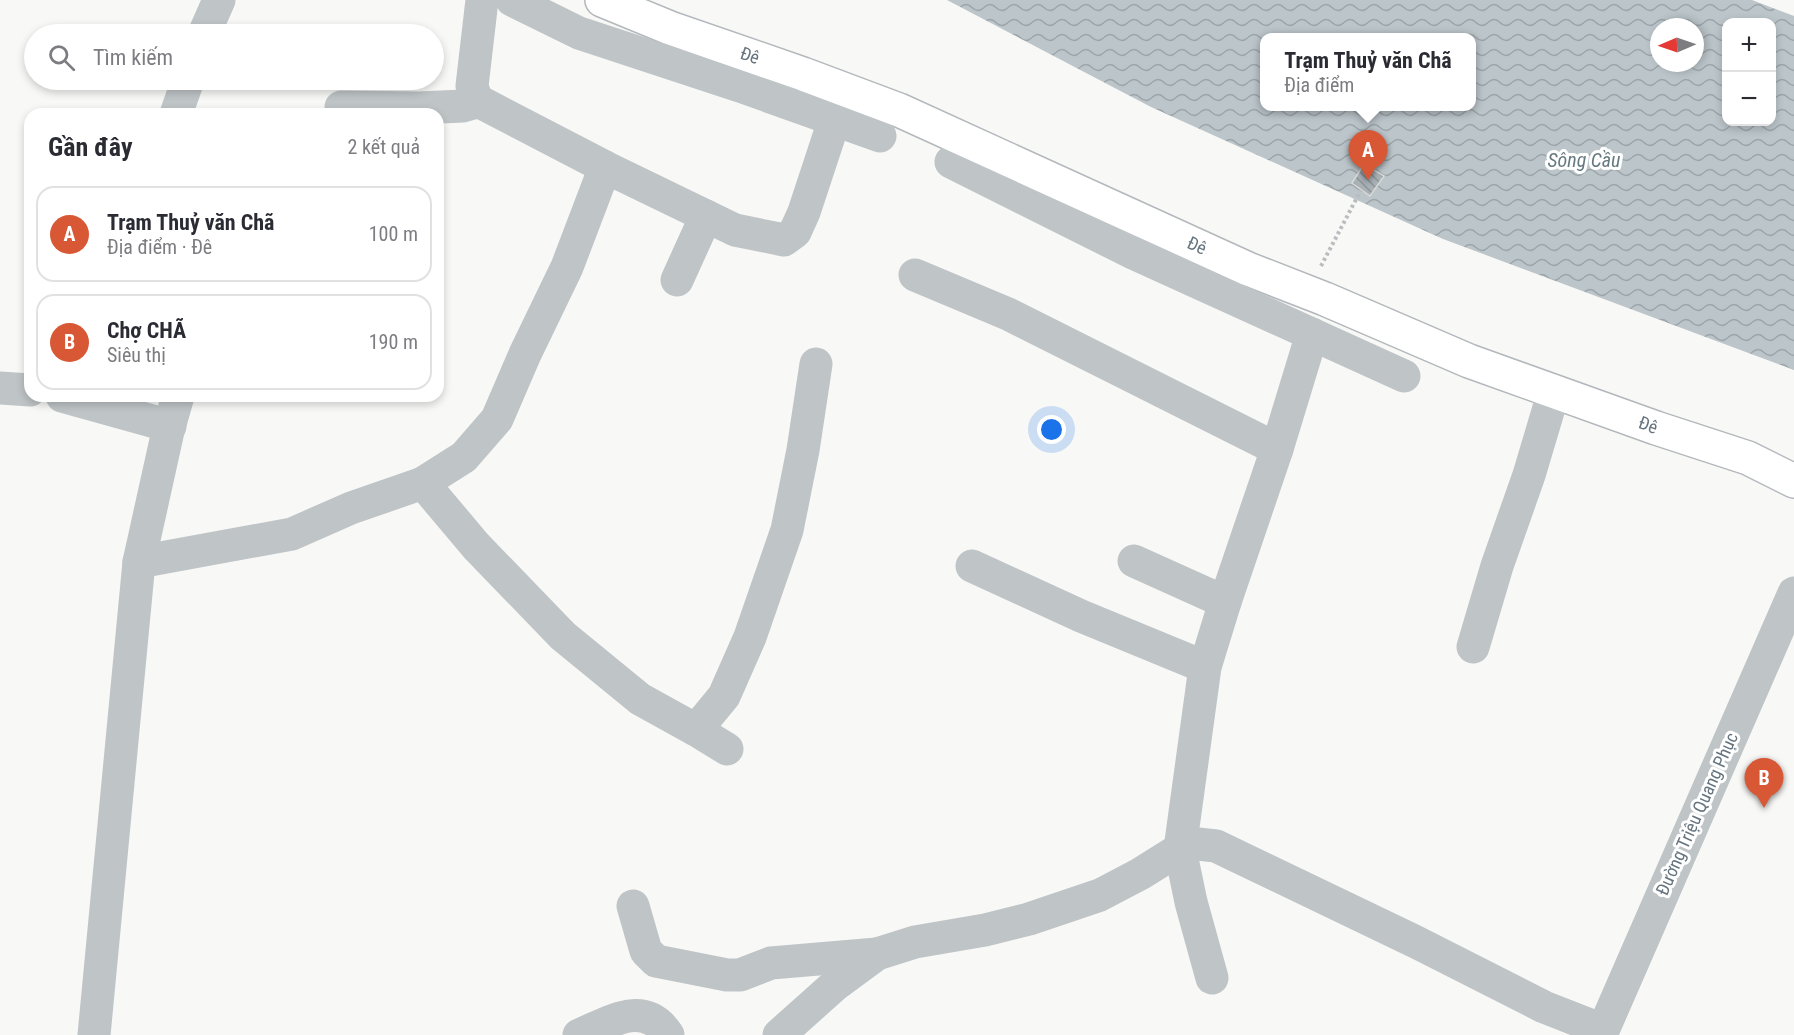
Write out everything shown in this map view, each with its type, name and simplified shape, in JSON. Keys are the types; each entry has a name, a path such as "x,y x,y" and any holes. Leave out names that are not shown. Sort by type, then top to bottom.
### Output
{"main road":[{"name":"Đê","path":"602,0 670,28 899,110 1248,269 1325,299 1469,361 1748,458 1794,481"}],"street":[{"path":"208,24 219,0"},
{"path":"477,102 472,86 479,9 482,0"},
{"path":"512,0 579,33 740,86 880,136"},
{"path":"178,108 184,90"},
{"path":"341,107 419,108 463,106 477,102 735,230 784,240 795,232 804,212 834,121"},
{"path":"951,162 1133,253 1404,376"},
{"path":"139,562 292,534 351,508 423,483 464,457 497,419 567,267 605,167"},
{"path":"677,280 706,216"},
{"path":"915,275 1008,314 1277,449"},
{"path":"1212,978 1191,902 1180,849 1205,667 1277,449 1312,334"},
{"path":"696,730 724,696 750,637 787,530 803,450 816,364"},
{"path":"0,388 24,390"},
{"path":"1473,647 1554,391"},
{"path":"94,1035 139,562 174,411 107,402"},
{"path":"423,483 476,546 563,636 640,699 727,749"},
{"path":"1134,561 1225,602"},
{"path":"972,566 1081,616 1205,667"},
{"name":"Đường Triệu Quang Phục","path":"1602,1033 1794,593"},
{"path":"633,906 645,951 656,961 740,975 771,963 877,954 915,942 985,930 1029,919 1100,895 1180,849 1198,844 1216,846 1416,942 1544,1007 1602,1033"},
{"path":"779,1035 836,985 877,954"},
{"path":"579,1035 628,1015 648,1017 668,1035"}],"path":[{"path":"1321,267 1361,190"}],"water":[{"name":"Sông Cầu","path":"947,0 1752,0 1794,16 1794,370 1443,239 1151,107"}],"building":[{"path":"1364,164 1384,176 1370,196 1352,183"}],"place":[{"name":"Trạm Thuỷ văn Chã","path":"1368,180"},
{"name":"Chợ CHÃ","path":"1764,808"}]}
